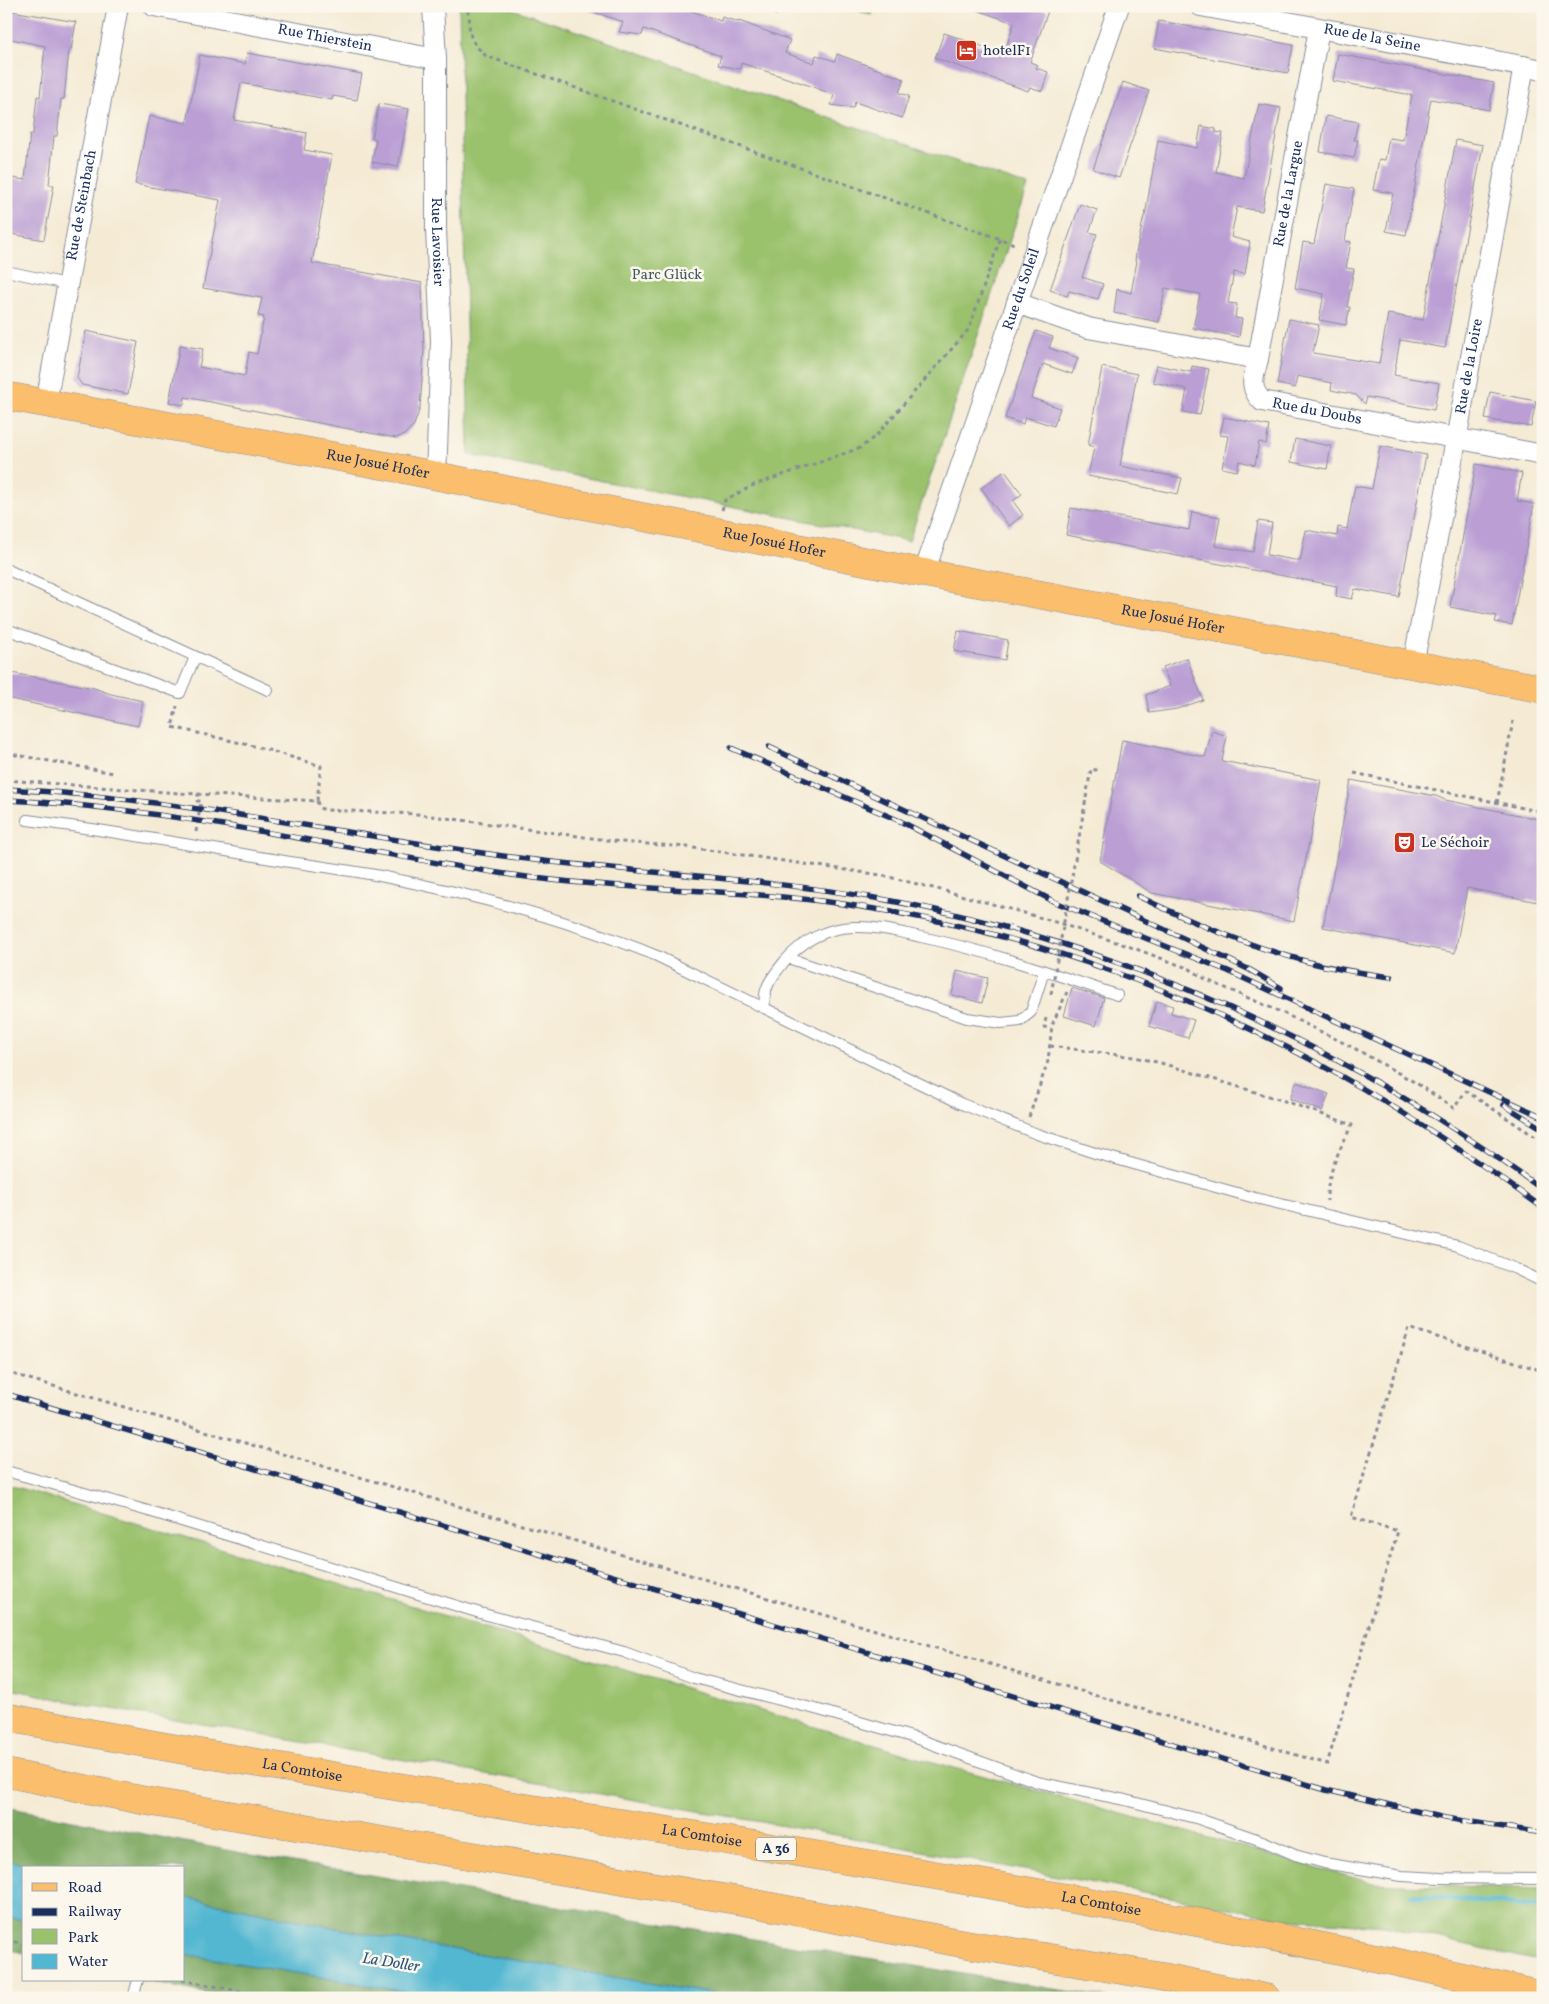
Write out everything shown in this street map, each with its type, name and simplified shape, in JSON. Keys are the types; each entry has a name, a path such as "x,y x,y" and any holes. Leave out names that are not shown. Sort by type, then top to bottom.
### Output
{"main road":[{"name":"Rue Josué Hofer","path":"6,396 436,477 924,573 1543,689"},
{"name":"La Comtoise","path":"6,1717 172,1749 347,1779 986,1883 1432,1969 1543,1996"},
{"path":"6,1773 146,1801 747,1902 946,1940 1163,1977 1266,1998"}],"street":[{"name":"Rue de Steinbach","path":"46,403 118,6"},
{"name":"Rue Thierstein","path":"154,6 436,59"},
{"name":"Rue du Soleil","path":"924,573 1118,6"},
{"name":"Rue de la Seine","path":"1201,6 1319,30 1533,68"},
{"name":"Rue Lavoisier","path":"433,7 436,59 436,229 441,341 436,477"},
{"name":"Rue de la Largue","path":"1258,359 1319,30"},
{"name":"Rue de la Loire","path":"1413,665 1456,440 1533,68"},
{"path":"1016,303 1088,328 1258,359"},
{"name":"Rue du Doubs","path":"1258,359 1252,388 1262,401 1456,440 1543,455"}],"lane":[{"path":"6,271 67,284"},
{"path":"6,569 268,690"},
{"path":"6,630 180,693 195,657"},
{"path":"27,820 189,844 385,877 531,914 617,940 696,974 962,1104 1024,1129 1108,1156 1255,1198 1458,1246 1543,1282"},
{"path":"764,1008 763,998 770,979 788,958 809,940 820,934 842,928 868,927 947,942 1117,995"},
{"path":"788,958 967,1018 1001,1023 1020,1021 1031,1012 1044,971"},
{"path":"6,1471 152,1512 480,1613 624,1652 694,1678 819,1710 915,1738 1037,1782 1125,1800 1199,1820 1265,1842 1295,1855 1402,1876 1543,1879"},
{"path":"133,1998 137,1982"}],"path":[{"path":"775,15 778,6"},
{"path":"433,7 463,7 468,11 470,34 475,45 486,56 1034,252"},
{"path":"720,518 725,500 754,485 860,448 876,436 969,328 1000,239"},
{"path":"6,780 317,802 321,766 258,747 172,727 180,693"},
{"path":"1497,803 1513,721"},
{"path":"6,754 114,773"},
{"path":"1051,994 1091,769 1096,770 1096,768"},
{"path":"1354,774 1543,812"},
{"path":"189,844 191,833 196,834 200,801 197,801 198,794"},
{"path":"1024,1129 1048,1061 1051,1028 1072,980"},
{"path":"1044,1025 1044,1027 1051,1028"},
{"path":"1050,1046 1134,1057 1161,1063 1288,1102 1352,1125 1328,1185 1328,1216"},
{"path":"6,1372 1327,1764 1398,1531 1351,1517 1409,1328 1543,1371"},
{"path":"6,1940 22,1944"},
{"path":"185,1981 276,1998"}],"green space":[{"name":"Parc Glück","path":"459,6 504,6 1028,186 909,541 469,455"},
{"path":"845,6 874,6 871,15"},
{"path":"6,1484 915,1757 1373,1883 1543,1889 1543,1962 1383,1926 1288,1919 836,1835 77,1703 6,1688"},
{"path":"6,1807 257,1856 1107,1998 735,1998 376,1936 185,1897 185,1866 33,1866 6,1860"},
{"path":"6,1917 22,1920 22,1953 6,1949"},
{"path":"185,1954 443,1998 229,1998 151,1982 185,1982"}],"water":[{"path":"6,1860 33,1866 22,1866 22,1920 6,1917"},
{"name":"La Doller","path":"185,1897 376,1936 735,1998 443,1998 185,1954"}],"building":[{"path":"585,6 677,6 721,21 722,17 739,21 790,40 785,53 814,63 816,55 835,61 837,54 904,79 899,93 909,96 902,118 855,102 853,108 831,105 834,95 808,85 741,63 740,69 718,65 721,56 644,29 642,35 619,32 623,22 585,9"},
{"name":"hotelF1","path":"975,6 1032,6 1048,11 1030,62 1038,65 1036,68 1048,72 1042,91 1030,87 1028,91 935,58 944,33 1004,54 1014,23 974,9"},
{"path":"6,10 76,22 71,50 69,50 64,99 61,99 57,136 54,136 49,185 54,185 44,240 6,233 6,177 25,180 30,134 33,134 37,96 40,97 45,46 6,38"},
{"path":"1159,21 1293,45 1288,73 1154,48"},
{"path":"247,53 362,74 357,100 333,96 332,100 241,83 234,120 307,133 304,150 332,155 312,263 422,283 424,350 420,408 414,425 404,435 396,438 185,397 184,405 169,402 180,345 203,349 199,367 245,376 249,352 257,354 264,317 258,316 262,298 203,288 220,200 135,184 149,116 187,123 200,55 245,64"},
{"path":"1338,54 1494,83 1489,110 1431,99 1406,235 1386,231 1393,193 1373,190 1379,159 1385,160 1389,138 1403,140 1412,95 1333,81"},
{"path":"1123,82 1149,91 1119,178 1093,169"},
{"path":"379,104 409,109 398,167 372,162 376,139 372,138"},
{"path":"1259,104 1281,108 1262,211 1237,207 1231,237 1250,242 1245,274 1234,272 1228,303 1237,304 1235,318 1242,319 1239,337 1193,328 1200,294 1165,288 1159,322 1114,313 1117,289 1131,293 1137,261 1135,261 1136,253 1145,216 1158,140 1197,148 1201,126 1216,129 1216,132 1223,133 1216,172 1244,178"},
{"path":"1326,116 1358,122 1354,140 1358,140 1354,158 1320,152"},
{"path":"1456,140 1483,145 1445,348 1400,340 1394,375 1439,383 1434,410 1367,397 1365,404 1356,395 1331,390 1332,383 1297,376 1295,388 1277,384 1289,319 1319,325 1313,353 1379,364 1388,314 1423,320"},
{"path":"1326,184 1354,189 1345,241 1351,242 1346,268 1354,269 1347,307 1350,307 1346,325 1319,320 1324,294 1295,288 1303,242 1314,244"},
{"path":"1080,204 1097,210 1089,232 1097,234 1082,277 1103,284 1098,299 1069,291 1067,296 1050,290"},
{"path":"86,331 138,342 128,394 82,385 77,378"},
{"path":"1036,331 1053,337 1049,348 1078,358 1072,374 1043,364 1031,398 1060,408 1054,426 1025,417 1023,424 1005,418"},
{"path":"1156,365 1191,372 1192,366 1209,369 1200,415 1183,412 1187,389 1153,382"},
{"path":"1102,367 1137,374 1120,466 1182,478 1178,494 1088,476 1094,447 1088,445"},
{"path":"1490,392 1536,401 1531,427 1485,419"},
{"path":"1224,417 1269,426 1266,444 1259,442 1255,465 1239,461 1237,471 1222,468 1228,436 1220,435"},
{"path":"1295,439 1331,446 1327,469 1291,462"},
{"path":"1380,446 1426,455 1399,597 1355,589 1352,599 1336,596 1337,586 1066,535 1071,508 1189,530 1192,512 1220,517 1215,546 1253,552 1258,521 1272,523 1267,555 1300,561 1306,530 1337,536 1338,527 1347,529 1355,486 1372,489"},
{"path":"1476,464 1522,473 1517,501 1534,504 1512,625 1495,622 1497,616 1450,607"},
{"path":"1005,471 1022,494 1013,501 1023,515 1009,526 981,488"},
{"path":"958,631 1008,640 1005,660 954,651"},
{"path":"1187,658 1203,700 1177,709 1149,713 1146,695 1170,686 1163,667"},
{"path":"6,672 94,688 143,701 138,726 6,698"},
{"path":"1212,731 1227,736 1222,761 1321,780 1294,921 1152,893 1100,861 1122,740 1205,757"},
{"path":"1351,780 1436,796 1445,800 1543,820 1543,903 1467,888 1455,953 1323,927"},
{"path":"957,971 988,978 982,1003 952,995"},
{"path":"1072,988 1104,998 1096,1026 1064,1016"},
{"path":"1157,1001 1173,1006 1171,1013 1194,1020 1188,1038 1149,1026"},
{"path":"1296,1082 1329,1094 1322,1111 1290,1099"}],"waterway":[{"path":"1412,1895 1543,1907"}],"railway":[{"path":"769,747 1185,939 1250,970 1281,988"},
{"path":"731,748 900,821 1055,902 1228,971 1543,1117"},
{"path":"6,789 131,800 193,808 550,862 787,885 881,899 970,918 1058,943 1144,972 1228,1007 1310,1046 1390,1090 1468,1138 1543,1190"},
{"path":"6,800 70,804 197,821 512,875 595,884 760,895 843,904 912,916 980,931 1048,950 1114,972 1179,997 1243,1026 1306,1057 1367,1091 1500,1177 1543,1208"},
{"path":"1138,896 1199,924 1262,948 1326,966 1391,977"},
{"path":"1504,1105 1543,1129"},
{"path":"6,1394 1326,1790 1445,1818 1543,1833"}],"place":[{"name":"hotelF1","path":"967,51"},
{"name":"Le Séchoir","path":"1405,843"}]}
